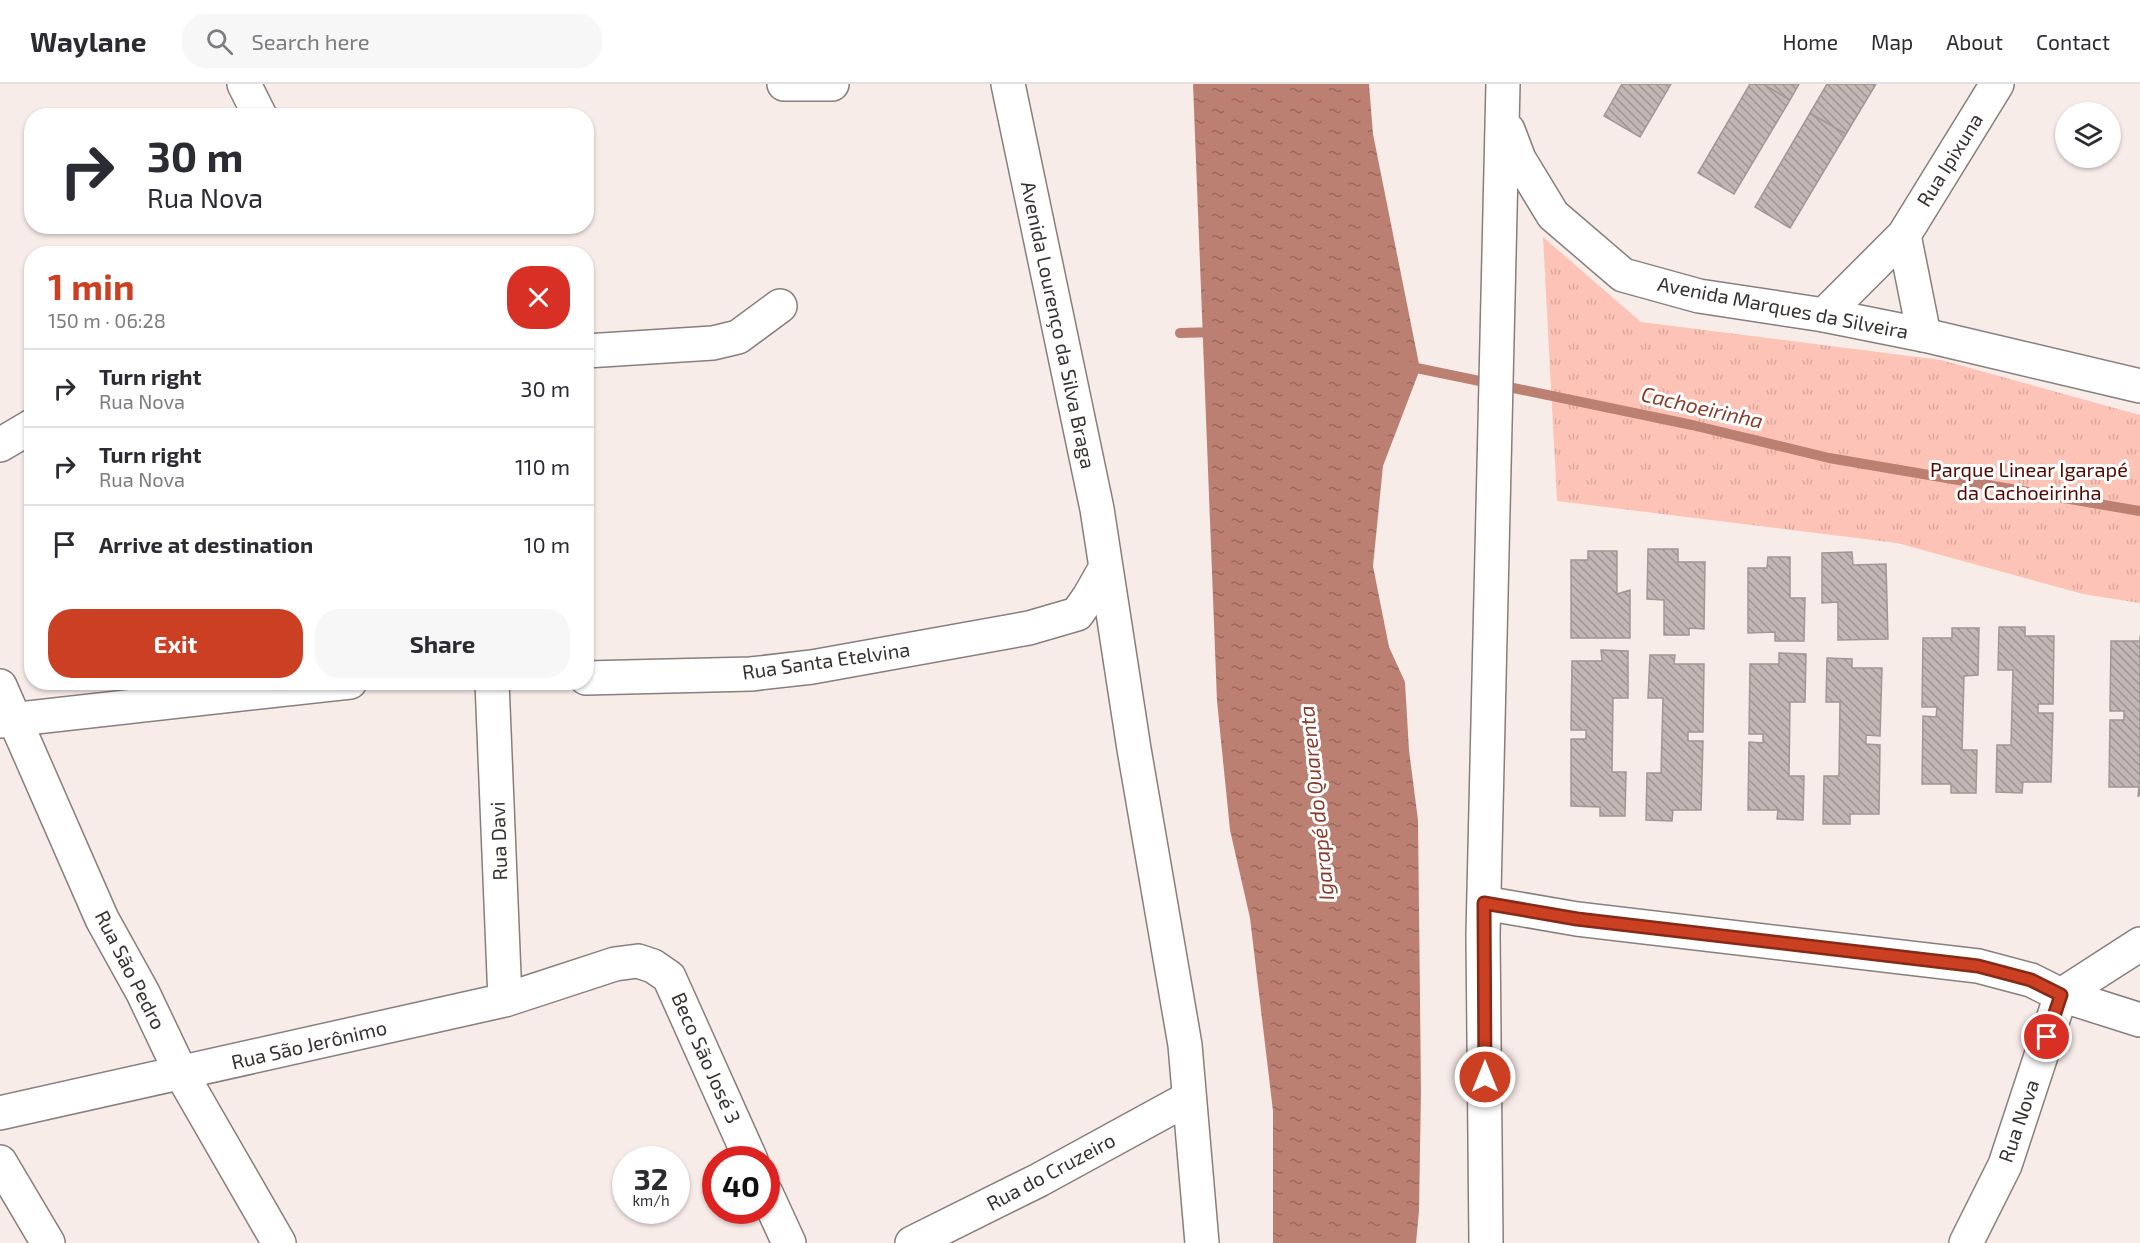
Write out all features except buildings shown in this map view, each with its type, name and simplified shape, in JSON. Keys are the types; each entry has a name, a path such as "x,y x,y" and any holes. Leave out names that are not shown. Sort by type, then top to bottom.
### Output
{"street":[{"path":"244,84 256,108"},
{"path":"784,84 832,84"},
{"name":"Avenida Lourenço da Silva Braga","path":"1008,84 1097,509 1134,748 1185,1046 1202,1243"},
{"path":"1486,1243 1484,903 1503,84"},
{"name":"Rua Ipixuna","path":"1824,315 1904,235 1997,84"},
{"name":"Avenida Marques da Silveira","path":"1504,117 1519,159 1553,215 1623,275 1699,296 1824,315 1924,335 2140,386"},
{"path":"1904,235 1924,335"},
{"path":"594,350 713,343 738,337 780,306"},
{"path":"0,445 24,431"},
{"name":"Rua Santa Etelvina","path":"594,678 751,674 812,667 1029,628 1077,614 1106,567"},
{"name":"Rua São Pedro","path":"0,686 7,720 102,919 143,993 181,1073 279,1243"},
{"path":"7,720 278,690"},
{"name":"Rua Davi","path":"492,690 505,1000"},
{"path":"1484,903 1577,919 1978,966 2031,980 2061,995 2140,1020"},
{"path":"2061,995 2140,944"},
{"name":"Beco São José 3","path":"615,964 638,961 653,966 669,976 745,1146"},
{"name":"Rua São Jerônimo","path":"0,1113 505,1000 615,964"},
{"name":"Rua Nova","path":"1966,1243 2005,1166 2061,995"},
{"name":"Rua do Cruzeiro","path":"912,1243 1039,1180 1189,1098"},
{"path":"0,1162 48,1243"},
{"path":"780,1224 789,1243"}],"green space":[{"name":"Parque Linear Igarapé da Cachoeirinha","path":"1543,237 1641,322 1941,360 2140,415 2140,603 2083,594 1897,543 1557,501"}],"water":[{"name":"Igarapé do Quarenta","path":"1193,84 1369,84 1373,134 1420,369 1383,466 1373,566 1389,647 1405,682 1409,750 1418,820 1421,1091 1419,1211 1416,1243 1273,1243 1273,1111 1250,918 1230,830 1217,701"}],"waterway":[{"path":"1180,333 1215,332"},
{"name":"Cachoeirinha","path":"1407,366 1692,425 1829,458 2140,511"}],"route":[{"path":"1485,1077 1484,903 1577,919 1978,966 2031,980 2061,995 2047,1037"}]}
